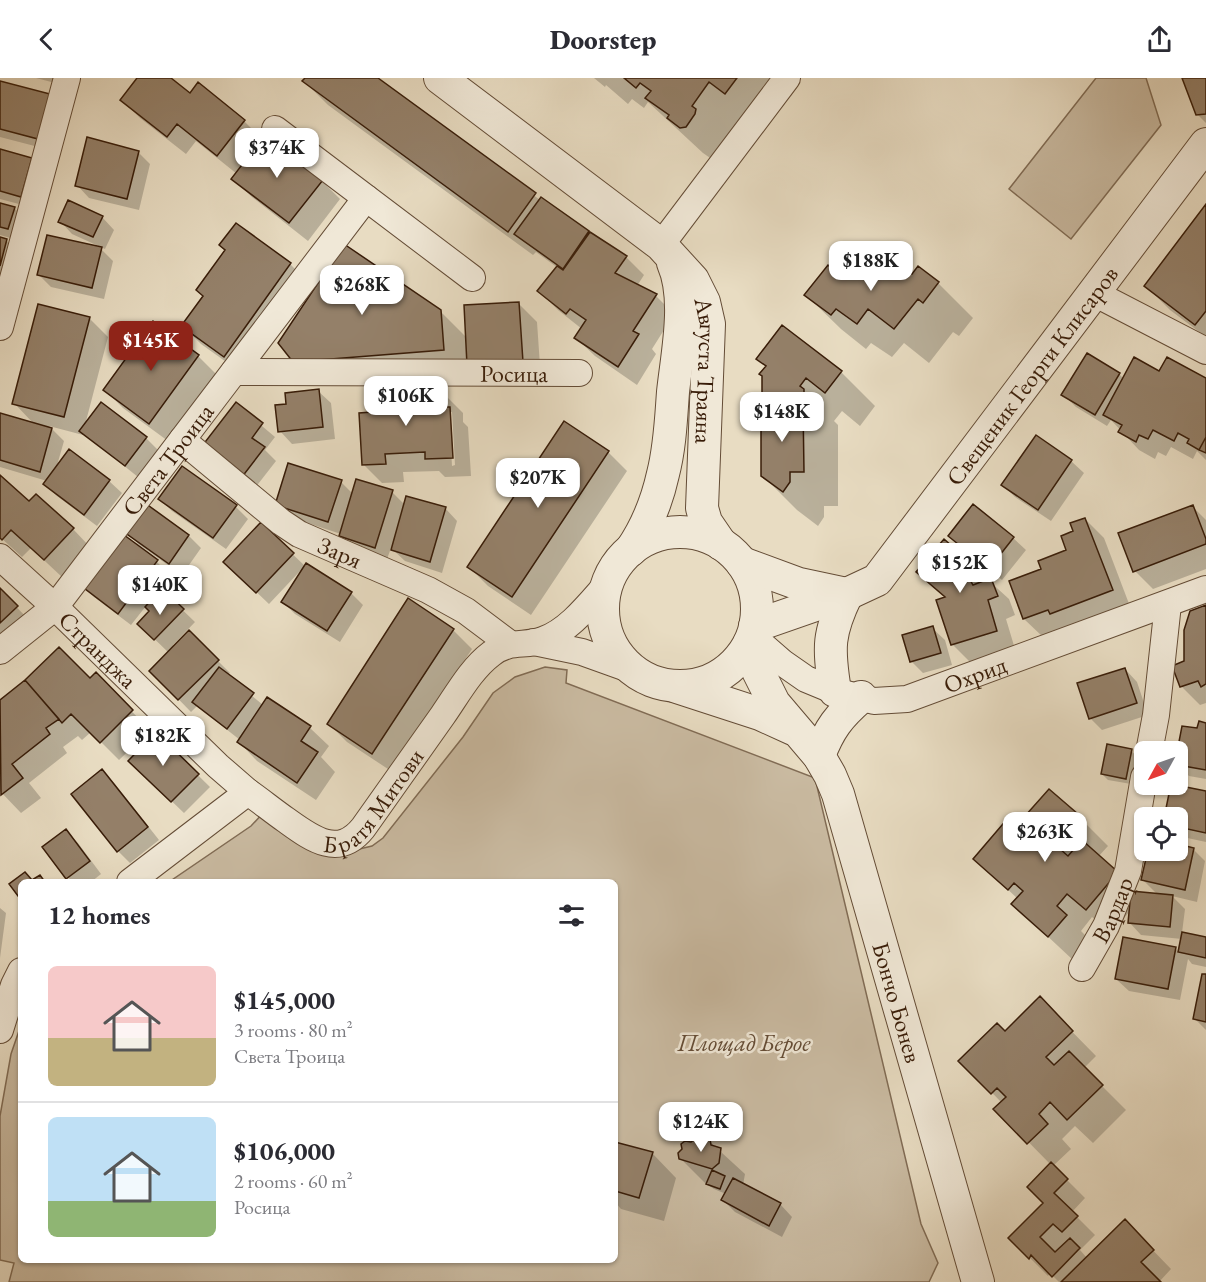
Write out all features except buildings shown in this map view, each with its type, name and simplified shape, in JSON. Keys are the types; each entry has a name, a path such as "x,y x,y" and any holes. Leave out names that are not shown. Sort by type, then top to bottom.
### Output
{"street":[{"path":"0,327 67,78"},
{"path":"661,245 787,78"},
{"name":"Августа Траяна","path":"451,81 661,245 690,275 701,295 708,316 710,337 701,500 706,522 732,554"},
{"path":"275,129 472,278"},
{"name":"Свещеник Георги Клисаров","path":"752,635 877,580 1206,144"},
{"name":"Света Троица","path":"0,651 55,607 366,198"},
{"name":"Августа Траяна","path":"631,550 656,498 668,447 681,299 676,270 661,245"},
{"path":"1094,293 1206,351"},
{"name":"Росица","path":"234,372 579,373"},
{"name":"Заря","path":"182,440 281,522 299,534 428,590 522,643"},
{"path":"635,671 617,652 606,629 604,604 608,583 618,565 631,550 651,538 675,532 699,535 732,554 799,584 847,594 836,617 830,638 830,659 848,694 841,714 827,734 819,756"},
{"path":"522,643 582,652 635,671 653,681 674,686 704,682 717,677 730,668 752,635 756,593 753,583 732,554"},
{"name":"Странджа","path":"0,557 248,792"},
{"name":"Братя Митови","path":"248,792 316,840 333,844 350,840 363,828 476,669 489,655 522,643 549,637 569,623 608,583"},
{"name":"Охрид","path":"752,635 783,663 806,679 874,701 907,699 1206,589"},
{"path":"1151,741 1168,604"},
{"name":"Бончо Бонев","path":"752,635 758,671 774,703 819,756 838,794 978,1282"},
{"name":"Бончо Бонев","path":"674,686 760,714 797,731"},
{"path":"134,879 248,792"},
{"name":"Вардар","path":"1082,968 1106,926 1128,871 1141,795"},
{"path":"0,964 18,961"},
{"path":"0,1030 18,977"}],"green space":[{"path":"1096,78 1146,78 1161,125 1071,239 1009,189"},
{"name":"Площад Берое","path":"545,667 567,670 566,683 815,778 921,1224 938,1263 929,1282 9,1282 14,1263 0,1260 0,1116 11,1054 18,1034 18,1263 618,1263 618,879 173,879 251,826 266,810 351,851 372,846 383,838 463,737 493,693 515,677"}]}
